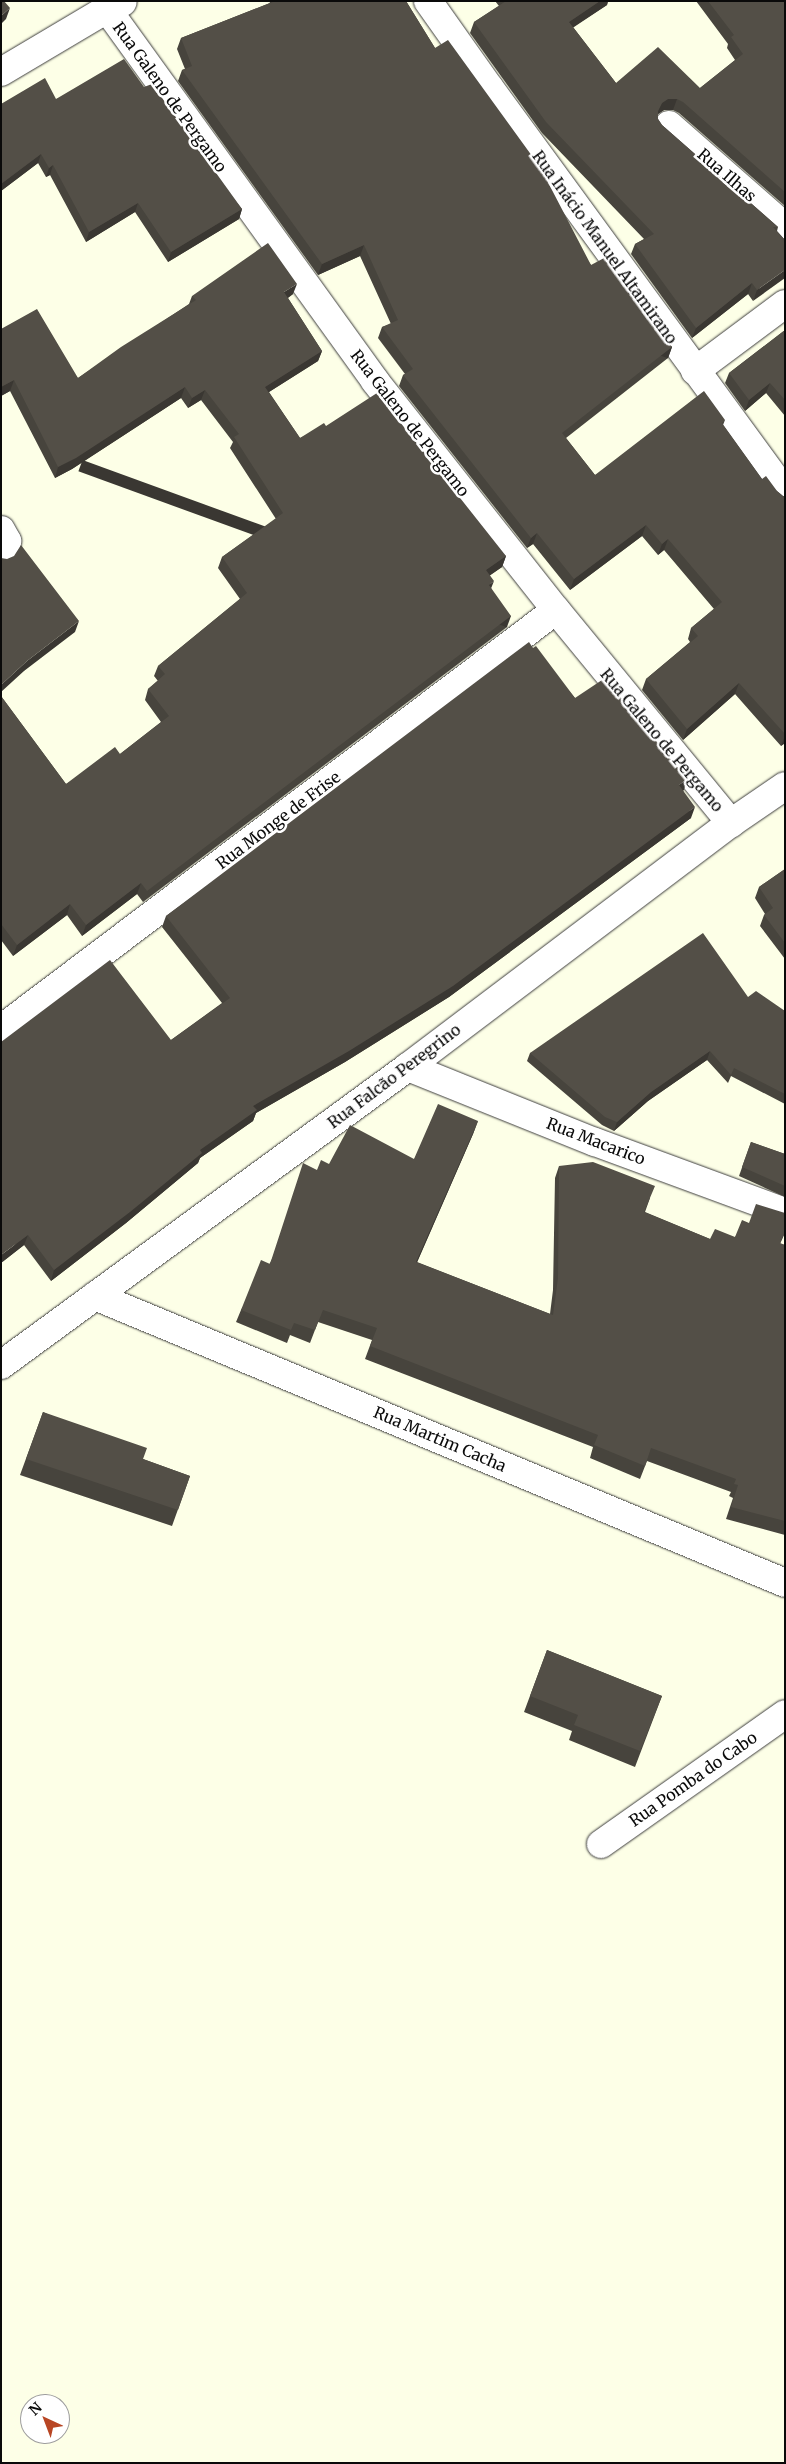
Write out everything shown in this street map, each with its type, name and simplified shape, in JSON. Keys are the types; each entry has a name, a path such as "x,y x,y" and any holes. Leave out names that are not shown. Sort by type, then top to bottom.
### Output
{"street":[{"name":"Rua Inácio Manuel Altamirano","path":"428,1 695,371 785,492"},
{"path":"1,72 116,5"},
{"name":"Rua Galeno de Pergamo","path":"116,5 375,381 556,610 731,823"},
{"name":"Rua Ilhas","path":"669,125 785,226"},
{"path":"695,371 785,304"},
{"path":"1,530 7,541 1,554"},
{"name":"Rua Monge de Frise","path":"1,1029 556,610"},
{"name":"Rua Falcão Peregrino","path":"1,1365 408,1067 731,823 785,786"},
{"name":"Rua Macarico","path":"408,1067 595,1142 785,1212"},
{"name":"Rua Martim Cacha","path":"95,1296 785,1582"},
{"name":"Rua Pomba do Cabo","path":"601,1844 785,1714"}],"building":[{"path":"1,1 4,1 10,8 1,16"},
{"path":"275,1 406,1 435,48 448,40 540,167 591,265 606,257 672,347 562,433 595,475 704,391 725,420 722,423 762,479 766,476 777,491 785,496 785,734 739,683 687,729 646,679 698,636 691,628 722,602 668,539 662,544 646,525 574,579 537,533 531,538 403,375 413,369 382,327 398,320 364,245 322,264 182,70 192,66 181,38"},
{"path":"506,1 600,1 569,22 616,83 658,47 700,88 743,54 731,37 734,35 708,1 785,1 785,192 683,102 677,99 668,99 662,103 658,111 658,119 662,125 778,227 773,227 785,240 785,270 757,290 752,283 696,328 635,244 654,234 546,122 474,22"},
{"path":"124,59 144,87 152,84 242,209 171,252 138,203 89,232 53,165 49,168 41,154 1,184 1,104 45,78 56,99"},
{"path":"268,243 297,284 284,292 322,351 265,387 300,438 324,423 326,426 377,393 506,556 486,570 494,581 489,585 511,616 147,891 141,883 86,925 70,904 17,945 1,924 1,696 66,784 115,747 120,754 169,716 148,689 165,674 158,666 247,593 222,557 283,513 234,437 239,434 205,390 192,398 185,387 76,458 58,467 14,380 1,387 1,329 37,309 78,378 121,347 196,300 192,296"},
{"path":"785,330 785,400 770,383 749,400 729,373"},
{"path":"21,545 79,621 27,661 1,685 1,558 7,559 14,556"},
{"path":"529,642 533,648 536,646 575,698 605,678 687,779 679,785 695,807 453,986 349,1051 253,1106 257,1110 200,1150 202,1153 130,1212 54,1270 28,1235 1,1255 1,1042 110,960 171,1040 230,998 166,916"},
{"path":"785,869 785,943 764,915 773,908 759,887"},
{"path":"703,933 748,997 756,991 785,1011 785,1094 734,1068 731,1075 710,1051 651,1092 617,1122 605,1117 530,1053"},
{"path":"438,1104 478,1121 416,1262 553,1315 558,1278 559,1166 593,1162 655,1186 644,1212 710,1239 715,1229 735,1237 742,1220 749,1223 756,1204 785,1213 785,1232 780,1243 785,1245 785,1521 731,1507 738,1485 734,1484 736,1479 651,1448 645,1466 594,1445 598,1435 370,1346 377,1328 323,1310 315,1330 294,1323 291,1330 241,1310 261,1260 270,1264 303,1163 317,1170 321,1160 329,1164 350,1125 414,1159"},
{"path":"751,1142 785,1154 785,1186 742,1167"},
{"path":"43,1412 147,1448 143,1459 190,1476 178,1510 26,1459"},
{"path":"547,1650 662,1696 640,1751 574,1725 578,1715 530,1696"}]}
